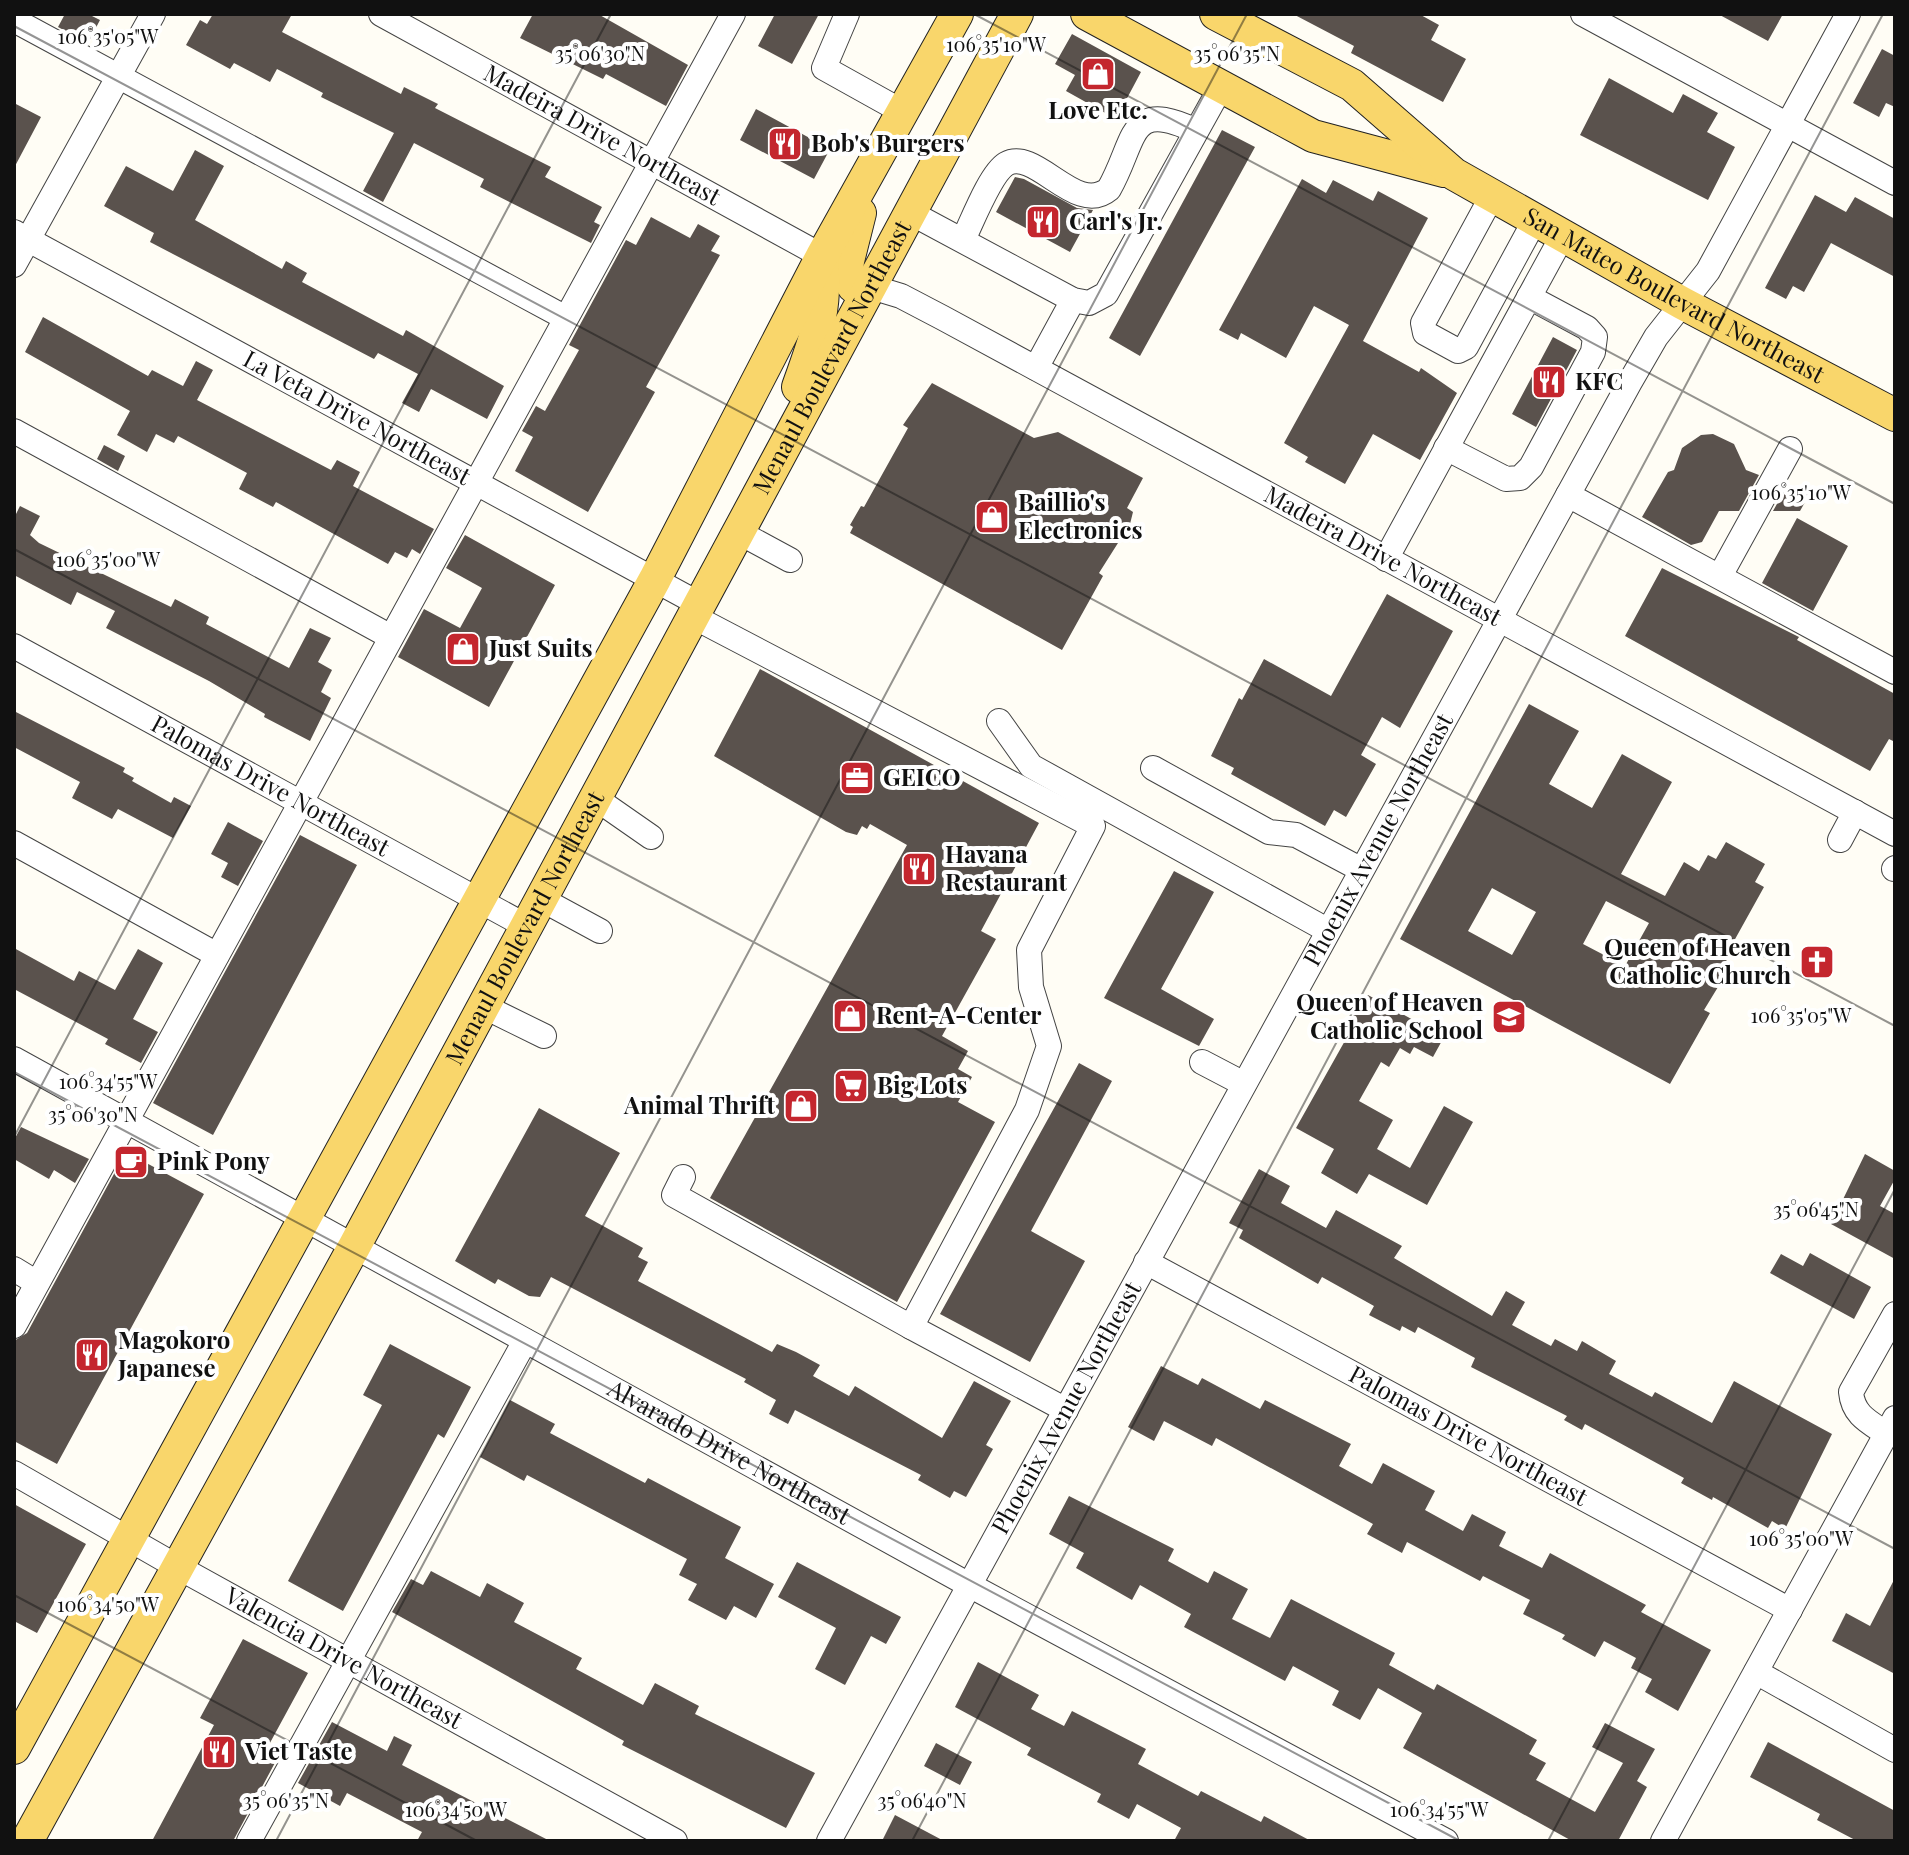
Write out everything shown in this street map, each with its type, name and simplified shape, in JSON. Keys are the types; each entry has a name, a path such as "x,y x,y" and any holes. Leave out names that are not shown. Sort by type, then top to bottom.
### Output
{"main road":[{"name":"Menaul Boulevard Northeast","path":"27,1841 354,1247 740,533 868,286 1017,14"},
{"name":"San Mateo Boulevard Northeast","path":"1087,14 1313,136 1454,174"},
{"path":"14,1748 305,1219 477,898 655,579 822,256 903,112 952,16"},
{"name":"San Mateo Boulevard Northeast","path":"1237,19 1352,85 1454,174 1682,303 1895,415"},
{"path":"868,286 853,286 847,274 872,167"},
{"path":"785,448 796,390 823,311 822,256"}],"street":[{"path":"14,265 21,236 153,14"},
{"name":"Madeira Drive Northeast","path":"381,14 822,256"},
{"path":"14,1326 473,483 733,14"},
{"path":"847,14 824,68 903,112"},
{"path":"1583,14 1895,183"},
{"name":"Phoenix Avenue Northeast","path":"829,1841 1360,869 1656,337 1708,271 1848,14"},
{"path":"14,20 564,317"},
{"path":"909,212 1073,300 1089,303 1106,294 1222,85"},
{"path":"963,240 995,176 1007,164 1020,162 1076,192 1092,196 1109,189 1137,129 1152,116 1172,119 1196,131"},
{"path":"1492,196 1423,323 1425,333 1458,351 1466,347 1549,228"},
{"path":"1386,559 1529,297 1549,228"},
{"name":"La Veta Drive Northeast","path":"21,236 655,579 697,611 1093,826 1029,950 1031,987 1049,1046 1027,1110 911,1327"},
{"name":"Madeira Drive Northeast","path":"868,286 901,296 1036,368 1895,834"},
{"path":"1446,448 1506,479 1520,478 1538,454 1593,352 1595,337 1587,328 1529,297"},
{"path":"1036,368 1073,300"},
{"path":"14,431 391,637"},
{"path":"1720,576 1790,449"},
{"path":"1568,495 1892,662"},
{"path":"740,533 790,560"},
{"name":"Palomas Drive Northeast","path":"14,646 477,898 600,931"},
{"path":"999,721 1031,766 1327,930"},
{"path":"1153,768 1269,832 1296,835 1360,869"},
{"path":"595,798 651,837"},
{"path":"1840,840 1855,812"},
{"path":"14,843 217,955"},
{"path":"483,1006 544,1036"},
{"name":"Alvarado Drive Northeast","path":"14,1059 971,1586 1446,1841"},
{"path":"1202,1062 1244,1084"},
{"path":"683,1177 674,1195 1066,1410"},
{"name":"Palomas Drive Northeast","path":"1146,1262 1790,1610"},
{"path":"14,1269 37,1283"},
{"path":"1663,1841 1893,1423 1860,1415 1852,1406 1851,1392 1895,1314"},
{"path":"249,1841 525,1341"},
{"name":"Valencia Drive Northeast","path":"14,1473 176,1566 675,1841"},
{"path":"1756,1672 1895,1750"}],"building":[{"path":"65,14 88,14 100,20 88,43 58,27"},
{"path":"213,14 292,14 282,32 401,94 404,87 438,104 435,108 551,167 545,177 602,207 594,222 600,225 591,243 480,187 484,179 414,143 383,202 363,191 394,133 321,97 323,93 277,69 270,82 234,63 230,69 186,45 200,20 207,24"},
{"path":"533,14 598,14 688,65 666,106 606,74 603,79 520,38"},
{"path":"775,14 819,14 792,64 758,46"},
{"path":"1293,14 1419,14 1439,25 1431,40 1466,59 1443,102 1351,53 1354,46"},
{"path":"1718,14 1783,14 1768,41"},
{"path":"1072,34 1141,72 1116,119 1066,91 1075,75 1055,64"},
{"path":"1882,49 1895,56 1895,107 1886,103 1879,117 1853,103"},
{"path":"1609,78 1673,113 1683,94 1718,113 1707,132 1735,147 1708,200 1580,135"},
{"path":"14,103 41,117 14,168"},
{"name":"Bob's Burgers","path":"756,109 830,149 814,179 740,140"},
{"path":"1222,130 1255,147 1140,356 1109,338"},
{"path":"195,150 224,166 195,220 282,269 286,261 307,273 302,282 403,336 406,330 504,386 487,419 431,389 419,412 402,403 418,374 378,353 374,359 150,242 154,233 104,206 126,166 173,191"},
{"path":"1015,177 1077,208 1093,210 1070,252 996,212"},
{"path":"1302,179 1326,193 1333,180 1373,201 1378,191 1428,218 1363,341 1419,372 1421,368 1457,393 1420,460 1373,434 1345,484 1305,462 1308,457 1284,443 1349,325 1314,306 1286,358 1241,333 1238,340 1219,330"},
{"path":"1815,195 1846,212 1855,197 1895,219 1895,277 1831,243 1804,292 1793,286 1786,299 1765,288"},
{"path":"651,217 690,238 698,224 720,236 711,251 720,255 646,387 655,392 588,512 515,471 533,437 522,431 536,406 545,411 579,350 569,345 626,240 636,245"},
{"path":"43,317 148,376 152,370 183,386 196,361 213,370 197,400 331,470 337,460 360,472 353,486 434,529 420,554 412,549 407,558 395,552 388,564 276,502 273,507 239,489 247,473 178,436 174,443 156,434 147,452 117,435 130,411 25,352"},
{"path":"1553,337 1577,350 1536,427 1512,414"},
{"name":"Baillio's Electronics","path":"932,383 1034,438 1058,432 1143,478 1127,508 1133,512 1130,524 1099,573 1103,576 1062,650 850,533 853,527 850,525 861,506 864,507 908,428 903,425"},
{"path":"1713,434 1734,444 1746,470 1759,475 1739,511 1719,511 1702,542 1691,545 1642,517 1668,472 1674,470 1682,448 1701,435"},
{"path":"104,445 125,456 118,471 97,459"},
{"path":"1787,486 1809,495 1800,511 1773,511"},
{"path":"20,506 40,516 30,535 39,543 171,607 175,599 209,617 206,624 289,668 310,628 331,638 318,662 332,670 321,692 331,698 310,741 264,717 265,714 209,681 106,628 115,611 77,592 71,605 14,575 14,518"},
{"path":"1797,518 1848,546 1813,611 1762,583"},
{"path":"465,535 555,585 489,707 398,657 424,609 460,628 482,588 446,568"},
{"path":"1662,568 1799,637 1797,640 1895,694 1895,742 1889,739 1870,771 1625,636"},
{"path":"1387,594 1453,631 1400,728 1382,717 1361,755 1376,764 1346,817 1334,810 1325,826 1231,774 1234,768 1211,756 1239,698 1242,700 1264,659 1331,696"},
{"path":"760,669 1039,823 981,931 996,939 942,1036 968,1051 958,1069 972,1077 958,1102 995,1122 897,1302 710,1198 907,845 870,824 867,829 862,826 857,835 846,832 714,756"},
{"path":"1529,704 1579,731 1549,784 1592,808 1622,754 1672,782 1621,874 1665,896 1684,862 1699,871 1708,855 1716,859 1726,842 1765,864 1755,882 1764,887 1724,959 1732,964 1704,1010 1710,1013 1670,1084 1400,939","holes":["1492,888 1536,912 1512,955 1468,931","1606,901 1649,923 1625,966 1583,944"]},
{"path":"14,711 125,768 123,772 134,778 132,781 171,803 174,797 191,806 173,838 118,809 112,819 72,798 80,782 14,747"},
{"path":"228,822 263,841 238,886 221,877 228,863 211,854"},
{"path":"300,835 357,865 213,1135 153,1103"},
{"path":"1174,871 1214,892 1161,989 1214,1019 1199,1046 1104,998"},
{"path":"14,948 74,981 79,971 115,990 138,949 163,963 133,1019 158,1032 141,1063 105,1044 108,1039 14,989"},
{"path":"1368,995 1444,1037 1433,1057 1414,1047 1410,1054 1400,1048 1389,1067 1381,1062 1359,1101 1393,1120 1377,1149 1410,1168 1444,1106 1473,1122 1427,1205 1369,1174 1357,1194 1321,1173 1334,1149 1296,1128 1351,1030 1347,1028 1364,996"},
{"path":"1079,1063 1112,1081 1031,1231 1085,1261 1030,1362 940,1314"},
{"path":"539,1108 620,1153 585,1216 643,1248 638,1257 648,1262 638,1281 772,1352 777,1344 796,1352 820,1365 813,1376 849,1396 855,1386 942,1438 974,1381 1011,1401 986,1445 993,1449 966,1497 954,1491 950,1498 918,1480 921,1475 795,1410 788,1424 769,1414 776,1400 744,1382 746,1379 551,1277 540,1297 529,1296 498,1279 495,1284 455,1261"},
{"path":"21,1127 89,1159 75,1183 54,1170 49,1179 14,1159 14,1140"},
{"path":"126,1152 204,1194 57,1464 14,1441 14,1341 27,1333"},
{"path":"1865,1154 1895,1171 1895,1179 1880,1206 1895,1214 1895,1259 1831,1224"},
{"path":"1259,1169 1290,1186 1281,1203 1326,1228 1336,1210 1402,1246 1394,1258 1492,1316 1506,1291 1525,1302 1512,1325 1551,1346 1555,1339 1577,1351 1582,1341 1616,1361 1609,1374 1652,1397 1655,1392 1712,1423 1734,1381 1832,1434 1785,1529 1772,1521 1768,1528 1713,1497 1712,1500 1681,1483 1684,1478 1585,1424 1582,1430 1564,1420 1567,1416 1471,1367 1475,1358 1418,1327 1415,1333 1402,1326 1400,1331 1369,1315 1374,1306 1322,1277 1318,1284 1239,1238 1243,1230 1229,1223"},
{"path":"1810,1253 1871,1287 1854,1319 1770,1273 1781,1254 1803,1266"},
{"path":"390,1344 471,1387 444,1438 438,1434 343,1611 288,1581 382,1405 363,1395"},
{"path":"1161,1366 1198,1385 1202,1378 1260,1409 1265,1400 1351,1444 1339,1466 1372,1484 1383,1463 1435,1491 1425,1510 1463,1531 1472,1514 1506,1532 1499,1546 1542,1568 1550,1553 1646,1605 1641,1612 1711,1650 1678,1711 1645,1692 1652,1679 1631,1668 1636,1658 1604,1641 1595,1657 1562,1639 1565,1635 1523,1614 1530,1600 1483,1576 1480,1581 1407,1542 1402,1553 1367,1534 1373,1524 1216,1438 1212,1446 1164,1421 1154,1441 1128,1427"},
{"path":"510,1400 555,1424 550,1433 645,1483 648,1478 741,1527 725,1558 774,1584 756,1618 734,1606 726,1620 688,1600 697,1584 679,1575 687,1559 527,1475 524,1481 480,1457"},
{"path":"1069,1496 1174,1549 1168,1561 1208,1583 1214,1571 1248,1589 1232,1619 1270,1638 1291,1599 1395,1653 1389,1665 1434,1690 1437,1684 1537,1740 1529,1754 1546,1763 1536,1780 1595,1812 1623,1763 1592,1747 1605,1723 1655,1749 1637,1781 1647,1787 1618,1841 1572,1841 1403,1748 1422,1713 1378,1688 1360,1720 1332,1705 1339,1691 1293,1666 1285,1681 1184,1627 1191,1614 1140,1585 1132,1600 1076,1568 1084,1553 1049,1534"},
{"path":"14,1504 86,1544 37,1633 14,1621"},
{"path":"797,1562 901,1617 886,1644 871,1636 845,1685 815,1669 836,1628 778,1597"},
{"path":"431,1571 480,1597 487,1583 524,1603 514,1622 582,1658 576,1669 643,1705 655,1683 699,1706 695,1714 815,1773 786,1828 622,1745 624,1741 392,1612 411,1579 423,1585"},
{"path":"1895,1578 1895,1674 1832,1641 1846,1613 1870,1626"},
{"path":"243,1639 308,1673 265,1752 277,1759 233,1841 152,1841 214,1725 200,1718"},
{"path":"978,1662 1039,1695 1031,1709 1064,1726 1072,1711 1146,1749 1138,1764 1198,1796 1201,1791 1261,1822 1264,1816 1311,1841 1174,1841 1181,1828 1137,1804 1129,1819 1097,1802 1101,1794 1027,1755 1031,1748 955,1707"},
{"path":"332,1722 387,1751 394,1736 412,1745 402,1765 550,1841 417,1841 422,1832 347,1793 340,1806 298,1783"},
{"path":"1768,1742 1895,1811 1895,1841 1857,1841 1817,1820 1820,1814 1750,1777"},
{"path":"936,1743 972,1762 960,1785 924,1766"},
{"path":"895,1815 944,1841 882,1841"}],"place":[{"name":"Love Etc.","path":"1098,74"},
{"name":"Bob's Burgers","path":"785,144"},
{"name":"Carl's Jr.","path":"1043,222"},
{"name":"KFC","path":"1549,382"},
{"name":"Baillio's Electronics","path":"992,517"},
{"name":"Just Suits","path":"463,649"},
{"name":"GEICO","path":"857,778"},
{"name":"Havana Restaurant","path":"919,869"},
{"name":"Queen of Heaven Catholic Church","path":"1817,962"},
{"name":"Rent-A-Center","path":"850,1016"},
{"name":"Queen of Heaven Catholic School","path":"1509,1017"},
{"name":"Big Lots","path":"851,1086"},
{"name":"Animal Thrift","path":"801,1106"},
{"name":"Pink Pony","path":"131,1162"},
{"name":"Magokoro Japanese","path":"92,1355"},
{"name":"Viet Taste","path":"219,1752"}]}
